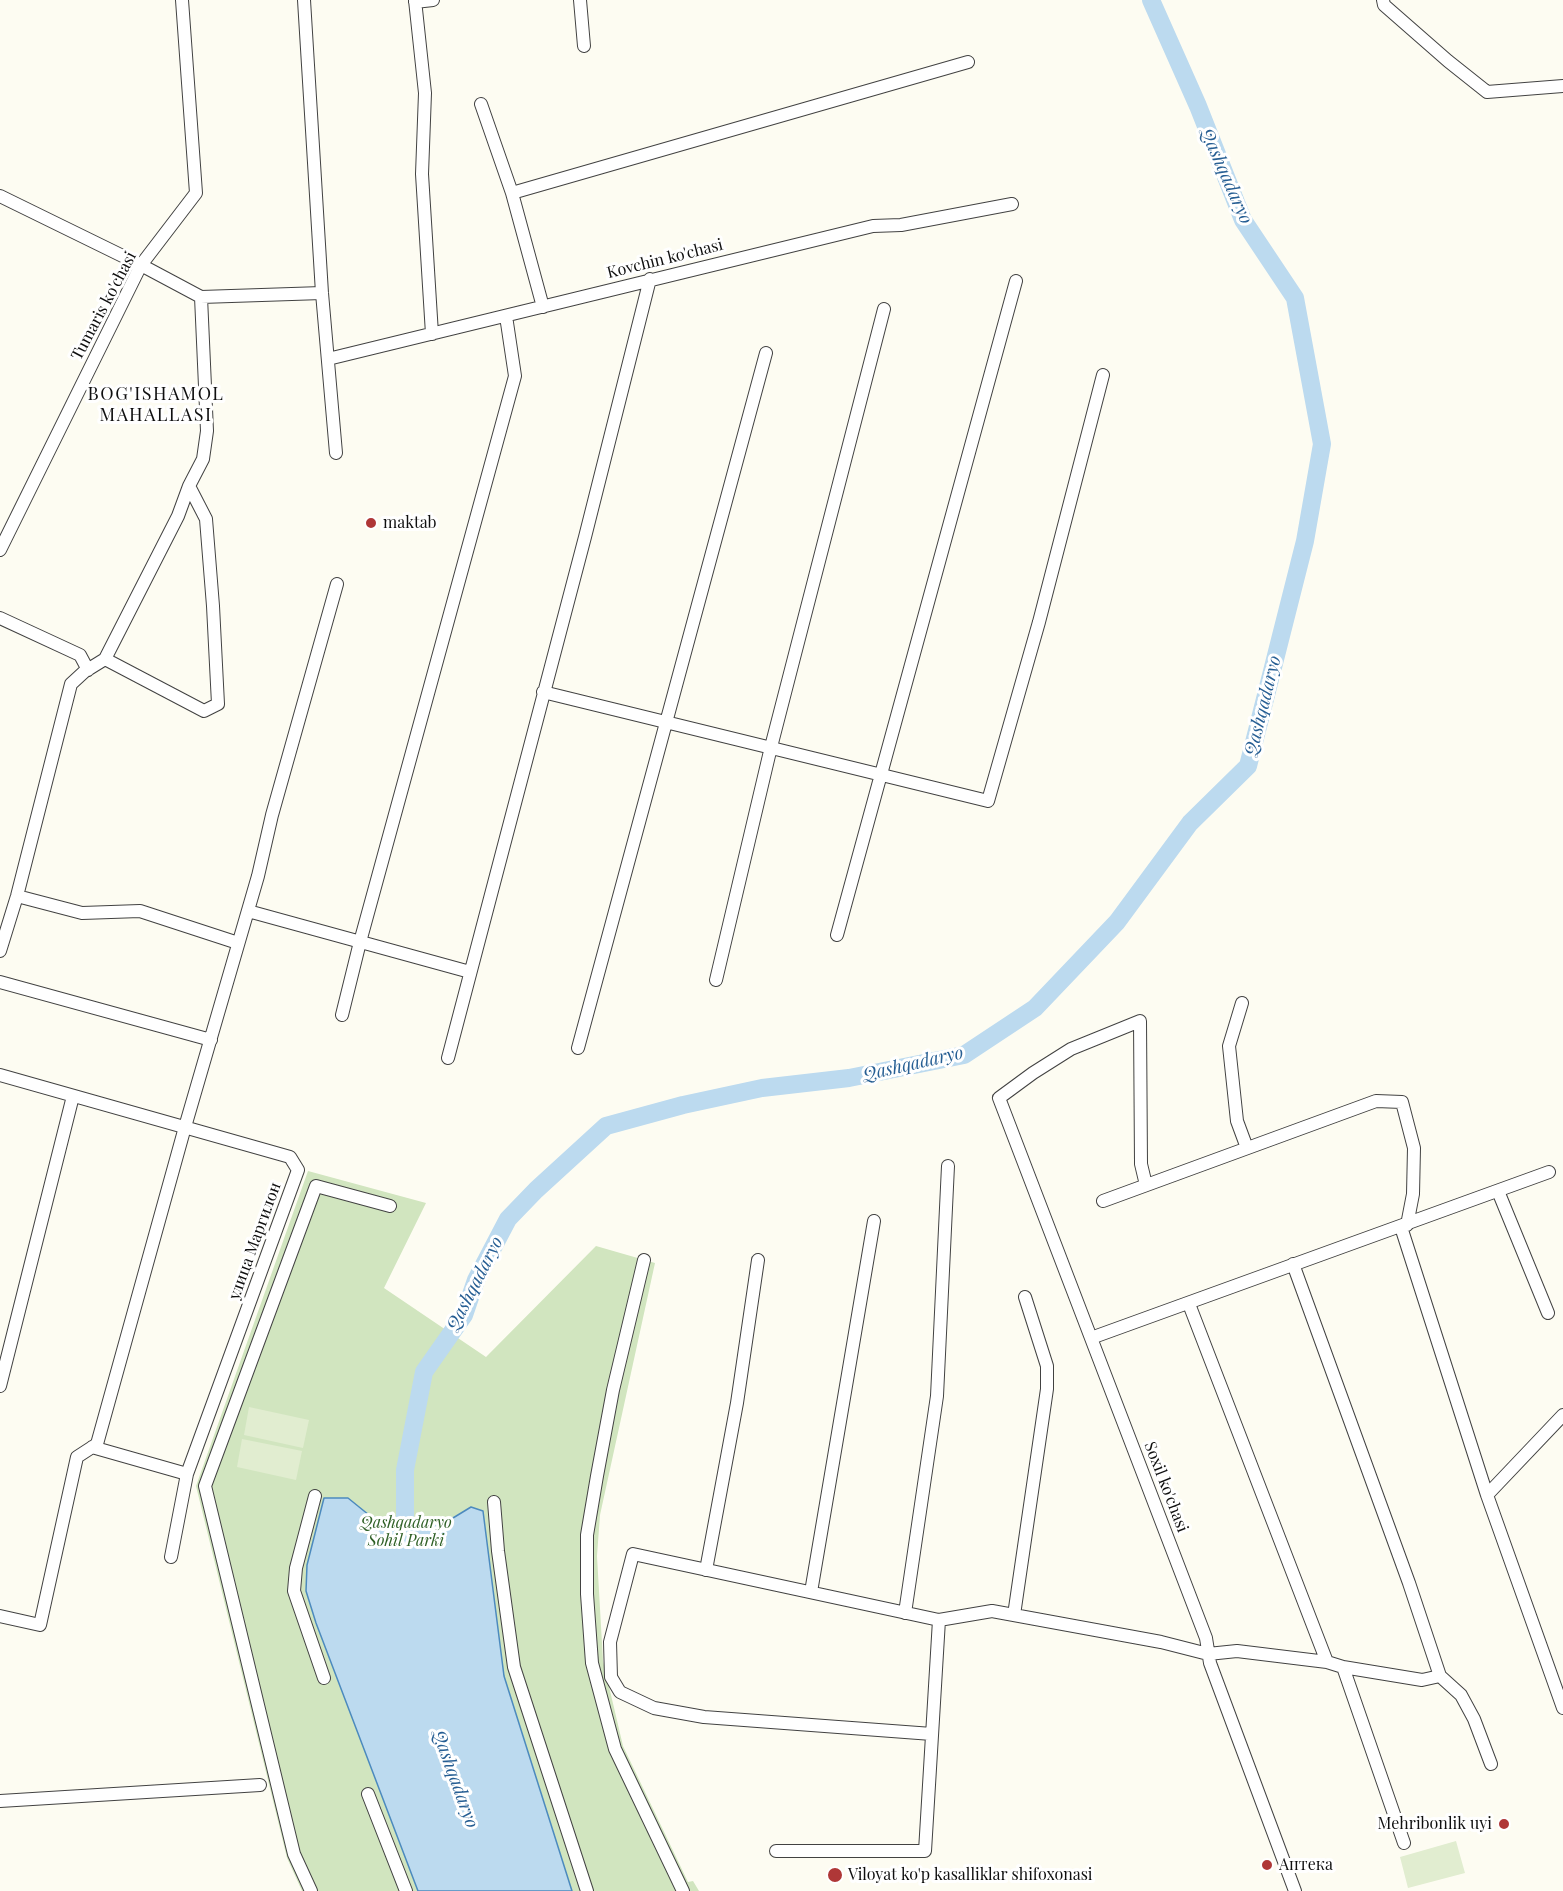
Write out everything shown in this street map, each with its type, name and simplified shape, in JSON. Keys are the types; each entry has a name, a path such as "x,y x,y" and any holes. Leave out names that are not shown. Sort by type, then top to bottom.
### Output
{"street":[{"name":"Tumaris ko'chasi","path":"0,550 141,265 196,193 182,0"},
{"path":"304,0 322,293 336,453"},
{"path":"432,334 422,174 425,93 415,1 433,0"},
{"path":"580,0 584,46"},
{"path":"1383,0 1384,5 1487,92 1563,86"},
{"path":"512,192 968,62"},
{"path":"482,104 512,192 543,308"},
{"path":"0,196 201,297 322,293"},
{"name":"Kovchin ko'chasi","path":"328,359 873,226 902,225 1012,204"},
{"path":"448,1058 585,537 650,279"},
{"path":"837,935 1016,281"},
{"path":"0,951 17,896 71,684 105,659 178,516 189,486 203,459 207,431 201,297"},
{"path":"716,980 771,747 884,309"},
{"path":"342,1015 515,376 506,316"},
{"path":"578,1048 766,353"},
{"path":"543,692 988,801 1040,622 1103,375"},
{"path":"105,659 204,711 218,704 206,519 189,486"},
{"path":"0,1616 40,1625 77,1457 97,1444 338,584"},
{"path":"0,618 80,655 88,670"},
{"path":"17,896 82,913 140,911 238,944"},
{"path":"248,911 470,972"},
{"path":"0,981 211,1040"},
{"path":"1242,1003 1229,1046 1237,1121 1247,1148"},
{"name":"Soxil ko'chasi","path":"1146,1185 1140,1164 1140,1021 1071,1049 999,1098 1206,1638 1210,1663 1295,1891"},
{"name":"улица Маргилон","path":"0,1075 290,1157 298,1170 187,1474 171,1557"},
{"path":"0,1386 73,1096"},
{"path":"1103,1201 1376,1101 1402,1102 1414,1148 1413,1194 1404,1226 1487,1496 1563,1708"},
{"path":"905,1612 937,1396 948,1166"},
{"path":"1091,1338 1549,1172"},
{"path":"312,1891 294,1854 205,1486 316,1186 390,1206"},
{"path":"1498,1191 1548,1313"},
{"path":"811,1592 874,1221"},
{"path":"644,1260 613,1390 597,1476 587,1535 587,1594 592,1663 615,1749 683,1891"},
{"path":"706,1570 736,1403 758,1260"},
{"path":"1293,1264 1409,1583 1440,1676 1461,1695 1474,1719 1491,1764"},
{"path":"1014,1615 1047,1389 1047,1366 1024,1297"},
{"path":"1189,1304 1327,1662"},
{"path":"1487,1496 1563,1414"},
{"path":"92,1447 187,1474"},
{"path":"315,1496 296,1568 294,1591 324,1678"},
{"path":"494,1502 498,1551 514,1666 587,1891"},
{"path":"932,1734 704,1717 654,1708 620,1692 611,1677 610,1642 633,1554 939,1620 992,1611 1161,1642 1208,1654 1237,1651 1327,1662 1343,1667 1422,1680 1440,1676"},
{"path":"776,1851 926,1851 939,1620"},
{"path":"1343,1667 1404,1844"},
{"path":"0,1801 260,1785"},
{"path":"368,1794 406,1891"}],"green space":[{"name":"Qashqadaryo Sohil Parki","path":"308,1171 426,1203 384,1288 486,1357 596,1246 655,1263 600,1515 597,1556 603,1661 623,1746 688,1882 693,1881 699,1891 302,1891 287,1858 196,1486"},
{"path":"249,1407 309,1420 303,1448 244,1435"},
{"path":"242,1439 302,1451 296,1480 237,1467"},
{"path":"1456,1841 1465,1873 1408,1888 1400,1857"}],"water":[{"path":"324,1498 348,1498 369,1515 394,1526 421,1528 448,1521 471,1507 483,1511 504,1676 572,1891 418,1891 316,1623 306,1591 307,1565"}],"waterway":[{"name":"Qashqadaryo","path":"401,1550 405,1516 405,1470 424,1372 464,1315 476,1280 508,1219 536,1190 606,1126 683,1105 762,1088 849,1078 964,1055 1035,1008 1117,922 1190,823 1248,766 1305,541 1322,444 1295,298 1243,220 1198,106 1151,0"}],"place":[{"name":"maktab","path":"371,523"},
{"name":"Mehribonlik uyi","path":"1504,1824"},
{"name":"Аптека","path":"1267,1865"},
{"name":"Viloyat ko'p kasalliklar shifoxonasi","path":"835,1875"}],"district":[{"name":"BOG'ISHAMOL MAHALLASI","path":"156,404"}]}
